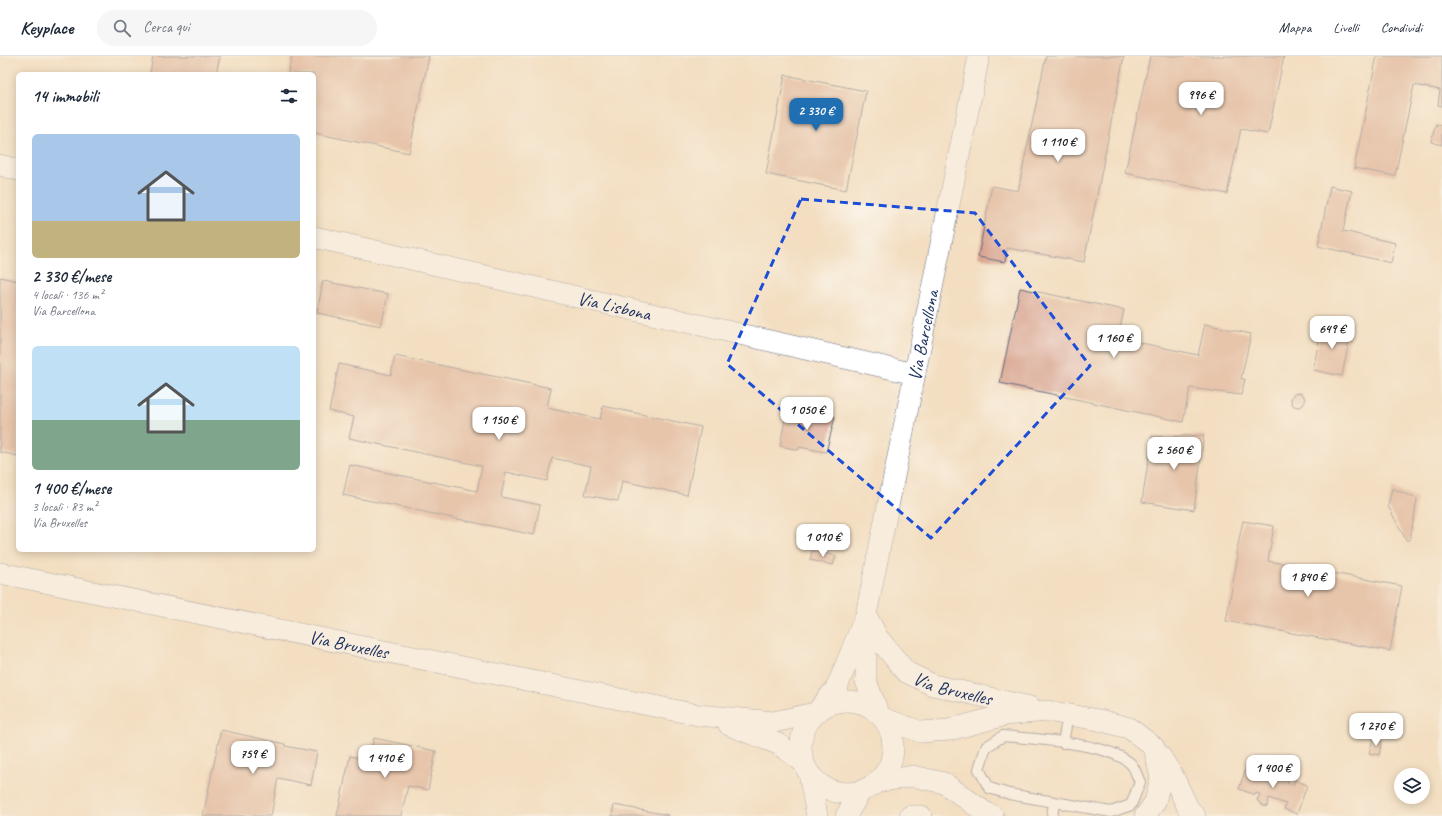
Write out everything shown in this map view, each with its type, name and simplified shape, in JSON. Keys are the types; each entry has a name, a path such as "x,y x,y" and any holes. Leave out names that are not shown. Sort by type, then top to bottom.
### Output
{"street":[{"name":"Via Barcellona","path":"818,711 837,687 866,615 979,56"},
{"path":"0,166 16,170"},
{"name":"Via Lisbona","path":"316,237 915,374"},
{"name":"Via Bruxelles","path":"0,573 698,715 739,728 778,744 806,768 819,784 832,791 846,794 913,776 944,783 986,813 993,816"},
{"name":"Via Barcellona","path":"866,615 866,681 881,715"},
{"name":"Via Bruxelles","path":"866,615 878,638 906,672 933,685 1047,711 1099,720 1129,728 1154,747 1173,776 1188,808 1195,816"},
{"name":"Via Bruxelles","path":"698,715 774,722 818,711 834,702 849,700 864,703 881,715 921,732 949,730 1005,715 1047,711"},
{"path":"817,816 801,749 802,736 807,724 818,711"},
{"path":"846,816 869,787 887,771 892,758 894,745 891,731 881,715"},
{"path":"1145,816 1155,802 1161,778 1154,747"},
{"path":"910,816 921,816"}],"lane":[{"path":"1063,742 1068,715"},
{"path":"1003,736 1063,742 1108,751 1131,763 1140,782 1131,804 1111,812 1009,794 989,788 979,769 986,747 1003,736"},
{"path":"1052,816 1054,803"}],"highlighted area":[{"path":"801,199 975,213 1090,366 931,538 727,364"}],"building":[{"path":"153,56 220,56 216,72 150,72"},
{"path":"292,56 429,56 409,153 316,133 316,72 288,72"},
{"path":"1046,56 1124,56 1084,262 1007,248 1005,262 978,257 992,186 1018,191"},
{"path":"1150,56 1284,56 1268,134 1241,129 1227,194 1125,173"},
{"path":"1377,56 1442,56 1442,106 1438,105 1440,90 1414,85 1395,176 1354,168"},
{"path":"785,75 866,91 846,190 766,174"},
{"path":"1436,124 1442,126 1442,145 1431,142"},
{"path":"1330,186 1352,191 1343,231 1395,243 1391,263 1318,246"},
{"path":"0,277 16,281 16,456 0,452"},
{"path":"323,281 388,294 381,326 317,313"},
{"path":"1020,288 1124,310 1118,338 1198,355 1205,324 1251,334 1241,379 1245,379 1241,395 1190,388 1183,422 1000,383"},
{"path":"1322,325 1351,331 1342,376 1313,370"},
{"path":"395,356 551,388 547,408 600,419 603,406 701,427 687,495 622,481 618,501 585,495 591,466 552,458 547,481 506,472 501,497 540,505 534,535 343,495 350,465 477,491 482,466 349,438 354,417 329,411 339,364 391,375"},
{"path":"1295,393 1301,393 1305,397 1305,403 1301,407 1295,407 1291,403 1291,397"},
{"path":"792,408 835,417 826,452 799,447 799,450 780,446 785,419 790,421"},
{"path":"1204,435 1194,510 1142,502 1152,436"},
{"path":"1392,488 1417,499 1410,540 1406,540 1388,506"},
{"path":"1243,521 1274,526 1268,561 1402,586 1390,651 1226,621 1238,555 1236,554"},
{"path":"812,551 836,556 833,565 810,560"},
{"path":"221,730 285,744 285,746 317,752 311,785 278,778 271,816 203,816"},
{"path":"374,738 436,751 428,790 408,786 401,816 337,816 350,756 369,760"},
{"path":"1373,739 1382,741 1379,755 1369,753"},
{"path":"1247,765 1263,771 1262,775 1278,780 1282,770 1289,778 1287,783 1293,785 1295,780 1307,785 1297,814 1284,809 1286,804 1269,798 1267,807 1262,805 1257,800 1260,794 1256,793 1255,795 1239,789"},
{"path":"614,805 668,815 668,816 612,816"}]}
